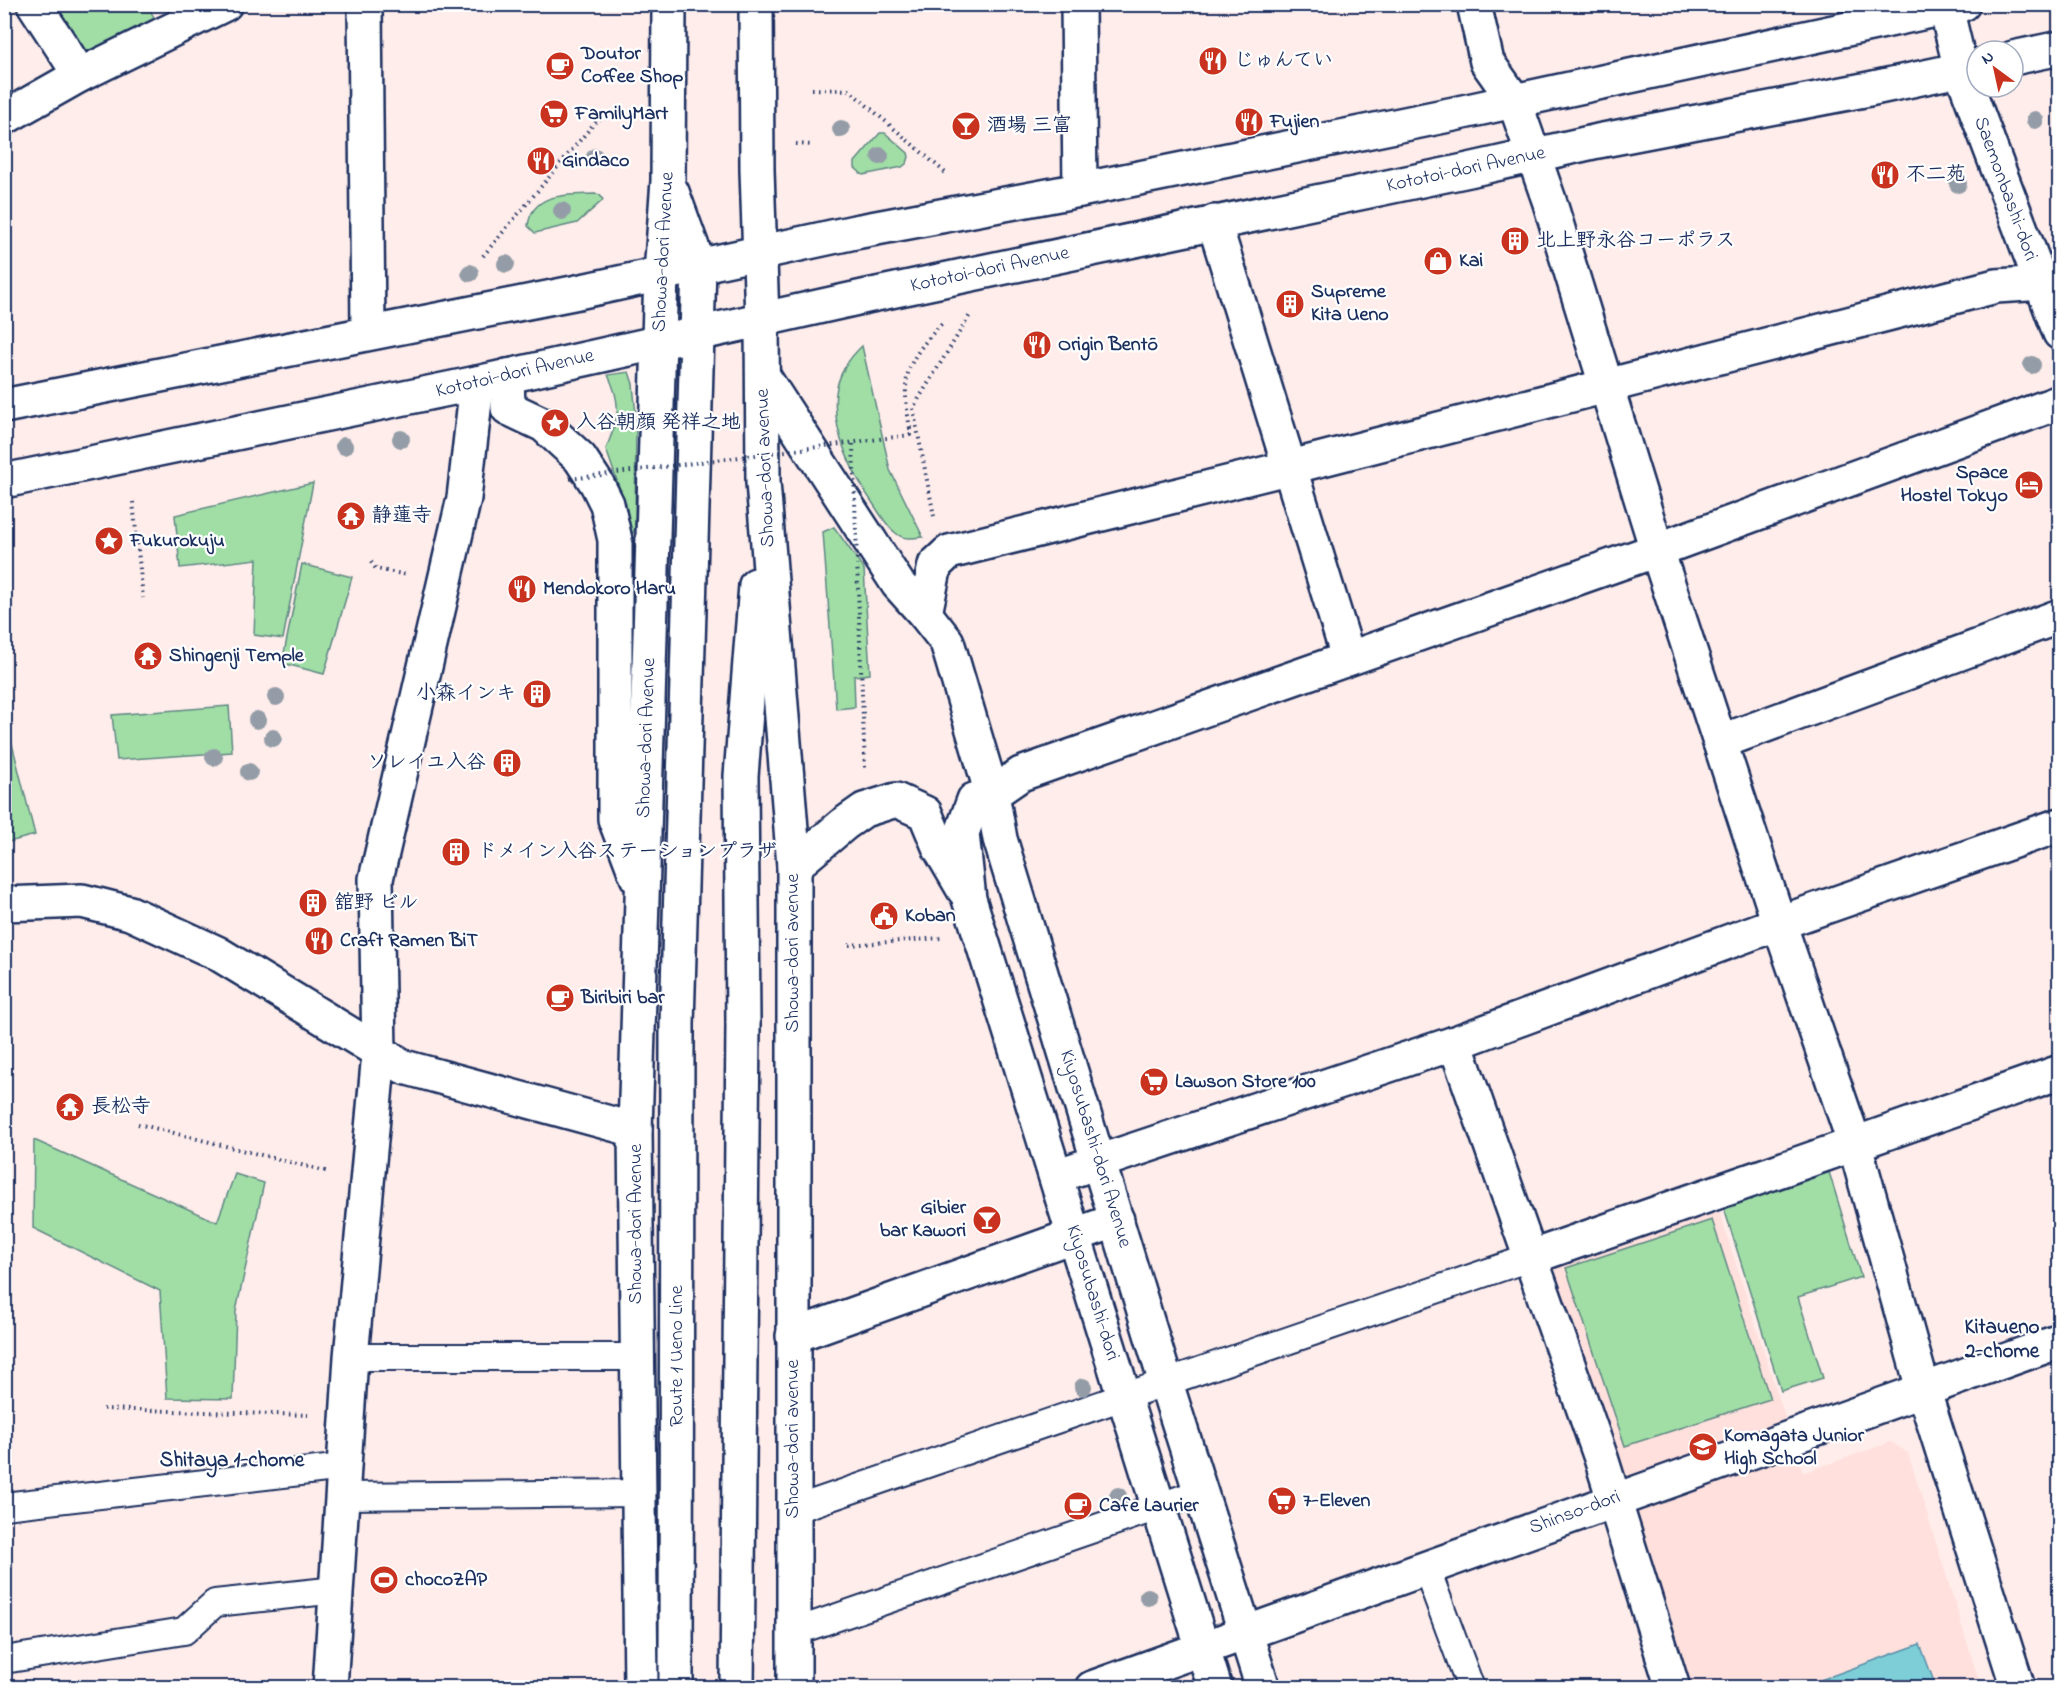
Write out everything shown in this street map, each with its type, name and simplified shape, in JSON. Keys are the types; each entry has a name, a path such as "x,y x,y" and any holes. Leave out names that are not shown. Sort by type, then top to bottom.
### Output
{"main road":[{"path":"34,4 80,75"},
{"path":"4,118 80,75 225,4"},
{"path":"365,4 368,332"},
{"name":"Showa-dori Avenue","path":"641,1688 635,1130 661,273 668,181 669,4"},
{"name":"Showa-dori avenue","path":"756,4 764,482 794,866 794,1688"},
{"path":"1078,4 1080,190"},
{"path":"1474,4 1487,62 1514,100 1534,155 1657,550 1779,923 1855,1145 1923,1389 2018,1688"},
{"path":"4,405 573,293 855,232 1080,190 1951,6"},
{"name":"Saemonbashi-dori","path":"1951,6 1965,54"},
{"path":"2025,55 2060,48"},
{"name":"Kototoi-dori Avenue","path":"4,481 492,380 1214,222 1965,69"},
{"name":"Saemonbashi-dori","path":"1981,99 2049,282 2060,333"},
{"path":"668,181 699,266"},
{"path":"1214,222 1348,657"},
{"name":"Route 1 Ueno Line","path":"676,1688 677,1024 699,266"},
{"path":"925,614 935,565 949,552 1996,286 2049,282"},
{"name":"Kiyosubashi-dori Avenue","path":"763,376 898,584 947,642 992,794 1000,838 1166,1383 1263,1688"},
{"path":"492,380 508,408 544,425 580,458 607,504 615,540 615,819 642,890"},
{"path":"330,1688 351,1357 380,1053 376,879 492,380"},
{"path":"969,899 962,833 974,800 992,794 1022,774 1348,657 1657,550 2060,402"},
{"path":"737,1688 743,1024 741,776 764,482"},
{"path":"1720,742 2060,616"},
{"path":"794,866 864,810 896,800 925,813 940,849 969,899"},
{"path":"1056,1176 1455,1043 1779,923 2060,825"},
{"name":"Kiyosubashi-dori","path":"969,899 1215,1688"},
{"path":"4,904 82,901 130,913 217,952 404,1067 635,1130"},
{"path":"1455,1043 1532,1257 1615,1499 1667,1686"},
{"path":"1532,1257 2060,1072"},
{"path":"793,1336 1117,1220"},
{"name":"Shinso-dori","path":"1092,1688 2060,1341"}],"lane":[{"path":"793,1510 1532,1257"},
{"path":"351,1357 637,1357"},
{"path":"4,1506 344,1481 638,1492"},
{"path":"794,1632 1201,1492"},
{"path":"1426,1567 1471,1688"},
{"path":"4,1660 184,1631 215,1603 336,1590"}],"path":[{"path":"812,89 849,90 950,177"},
{"path":"483,256 597,120 625,113"},
{"path":"796,134 796,145 813,146"},
{"path":"934,518 913,408 970,315"},
{"path":"570,479 910,435 904,397 906,379 921,346 944,321"},
{"path":"853,444 862,705"},
{"path":"133,502 143,598"},
{"path":"849,945 945,938"},
{"path":"138,1124 368,1182"},
{"path":"103,1409 348,1417"}],"shaded area":[{"name":"Komagata Junior High School","path":"1717,1205 1803,1473 1891,1442 1908,1453 1981,1687 1692,1687 1635,1521 1552,1263"}],"green space":[{"path":"53,5 147,5 155,19 88,57"},
{"path":"880,133 885,133 908,153 907,163 902,167 863,175 855,168 855,162"},
{"path":"564,195 600,195 603,200 577,223 535,233 528,226 531,215 544,201"},
{"path":"862,346 890,470 923,537 903,537 888,526 852,468 841,439 835,408 837,386 845,367"},
{"path":"629,372 633,384 636,416 635,527 632,536 624,501 606,449 617,412 616,395 608,375"},
{"path":"313,483 283,639 254,635 257,559 180,568 175,515"},
{"path":"834,527 864,569 870,674 854,676 855,707 836,709 823,532"},
{"path":"302,564 352,577 324,674 282,663"},
{"path":"229,706 232,752 117,760 112,715"},
{"path":"5,716 35,835 4,843"},
{"path":"34,1140 217,1222 235,1174 264,1183 236,1311 233,1399 167,1398 160,1291 33,1228"},
{"path":"1829,1172 1861,1277 1798,1297 1823,1378 1781,1391 1723,1205"},
{"path":"1712,1220 1770,1399 1625,1446 1566,1268"}],"water":[{"path":"1920,1644 1936,1687 1801,1687"}],"place":[{"name":"じゅんてい","path":"1213,61"},
{"name":"Doutor Coffee Shop","path":"560,66"},
{"name":"FamilyMart","path":"554,114"},
{"name":"Fujien","path":"1249,122"},
{"name":"酒場 三富","path":"966,126"},
{"name":"Gindaco","path":"541,161"},
{"name":"不二苑","path":"1885,175"},
{"name":"北上野永谷コーポラス","path":"1515,241"},
{"name":"Kai","path":"1438,261"},
{"name":"Supreme Kita Ueno","path":"1290,304"},
{"name":"Origin Bentō","path":"1037,345"},
{"name":"入谷朝顔 発祥之地","path":"555,423"},
{"name":"Space Hostel Tokyo","path":"2029,485"},
{"name":"静蓮寺","path":"351,516"},
{"name":"Fukurokuju","path":"109,541"},
{"name":"Mendokoro Haru","path":"522,589"},
{"name":"Shingenji Temple","path":"148,656"},
{"name":"小森インキ","path":"537,694"},
{"name":"ソレイユ入谷","path":"507,763"},
{"name":"ドメイン入谷ステーションプラザ","path":"456,852"},
{"name":"舘野 ビル","path":"313,903"},
{"name":"Koban","path":"884,916"},
{"name":"Craft Ramen BiT","path":"319,941"},
{"name":"Biribiri bar","path":"560,998"},
{"name":"Lawson Store 100","path":"1154,1082"},
{"name":"長松寺","path":"70,1107"},
{"name":"Gibier bar Kawori","path":"987,1220"},
{"name":"Komagata Junior High School","path":"1703,1447"},
{"name":"7-Eleven","path":"1282,1501"},
{"name":"Cafe Laurier","path":"1078,1506"},
{"name":"chocoZAP","path":"384,1580"}],"district":[{"name":"Kitaueno 2-chome","path":"2002,1340"},
{"name":"Shitaya 1-chome","path":"232,1461"}]}
